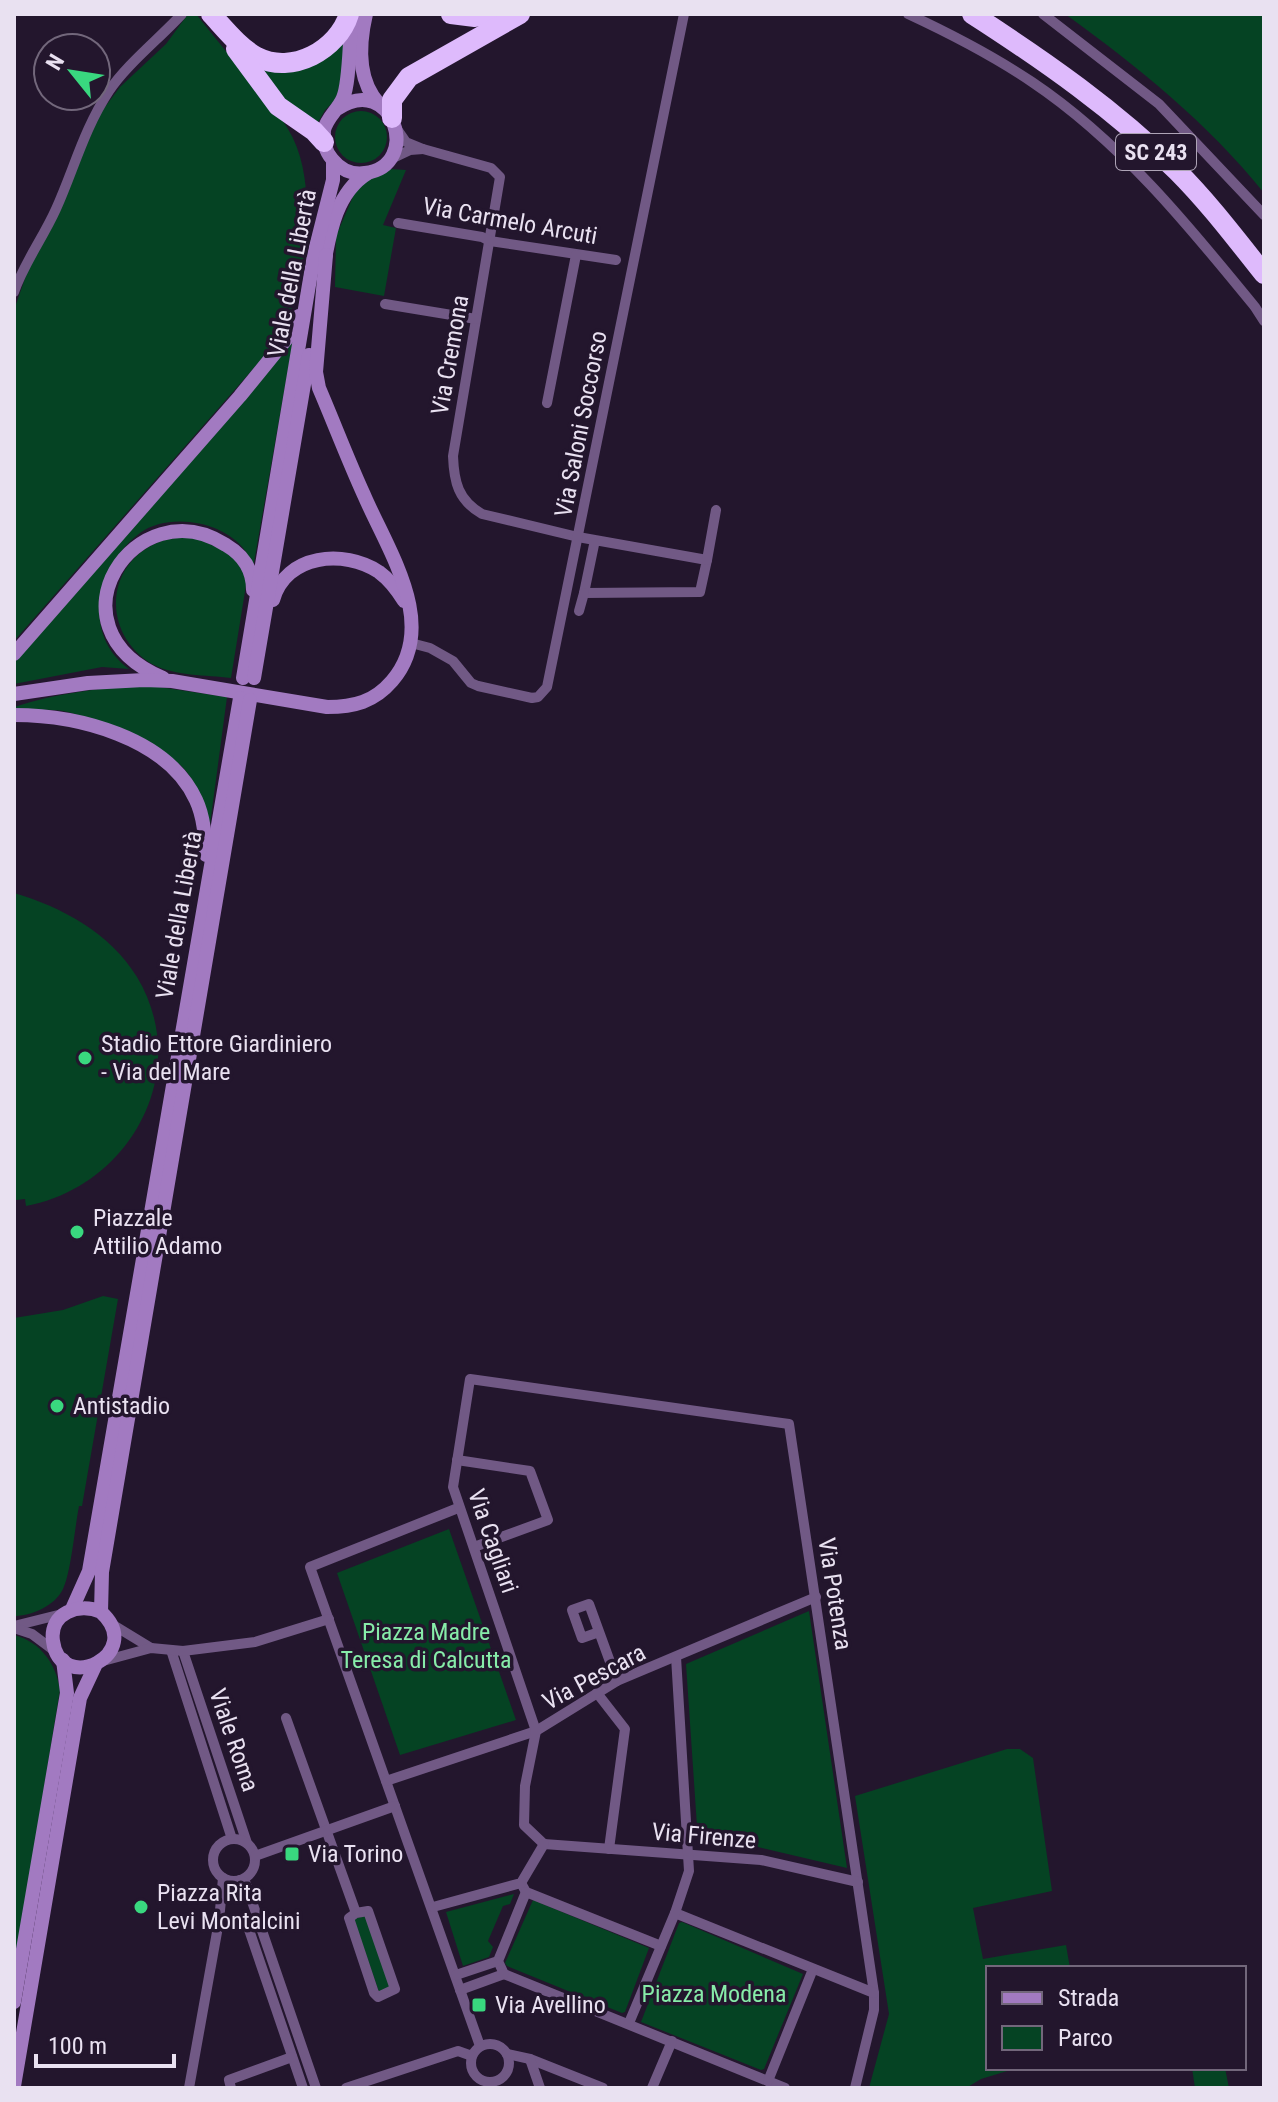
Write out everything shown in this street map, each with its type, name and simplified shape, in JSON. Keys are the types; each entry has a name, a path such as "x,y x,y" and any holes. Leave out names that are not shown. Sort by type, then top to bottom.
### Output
{"highway":[{"path":"210,14 260,59 287,63 316,54 329,45 351,14"},
{"path":"210,14 278,106 314,131 324,142"},
{"path":"451,14 475,17 493,14"},
{"path":"390,118 392,100 398,87 409,77 427,64 520,14"},
{"name":"SC 243","path":"972,14 1071,80 1114,114 1178,172 1225,224 1264,274"},
{"name":"SC 243","path":"993,14 1080,72 1128,111 1183,161 1264,256"}],"main road":[{"path":"324,142 327,122 344,97 351,14"},
{"path":"366,14 362,45 365,83 390,118 396,147 386,163"},
{"path":"337,109 346,103 362,100 390,118"},
{"name":"Viale della Libertà","path":"248,678 317,236 335,168 324,142"},
{"name":"Viale della Libertà","path":"333,162 349,172 368,173"},
{"name":"Viale della Libertà","path":"248,678 330,230 341,204 356,182 386,163"},
{"path":"14,696 125,679 172,681 327,707 361,704 375,698 397,676 411,643 412,620 400,576 319,388 315,355 326,255"},
{"path":"14,654 272,359 298,321 309,285"},
{"path":"172,681 135,664 124,654 110,631 106,598 119,564 137,545 182,530 218,539 250,569 253,587 248,678"},
{"path":"248,678 277,586 304,564 333,558 347,559 371,568 382,574 398,591 412,620"},
{"name":"Viale della Libertà","path":"14,2002 67,1693 53,1632 89,1571 207,884 245,699 102,1572 106,1618 113,1643 80,1698 14,2086"},
{"path":"14,715 54,716 85,723 145,748 167,761 187,783 199,808 204,828 207,884"},
{"path":"68,1611 82,1607 106,1618"},
{"path":"60,1656 78,1668 99,1663"}],"street":[{"path":"14,292 56,209 79,147 110,90 180,14"},
{"name":"Via Saloni Soccorso","path":"411,643 430,648 453,661 478,686 532,698 538,697 547,687 684,14"},
{"path":"908,14 964,40 1034,83 1100,136 1180,216 1264,321"},
{"path":"1043,14 1159,104 1264,215"},
{"name":"Via Cremona","path":"390,118 406,142 491,168 500,177 453,456 454,479 468,506 482,514 578,537 707,560"},
{"path":"386,163 402,152 423,149"},
{"name":"Via Carmelo Arcuti","path":"398,223 616,260"},
{"path":"547,403 576,255"},
{"path":"385,304 476,319"},
{"path":"584,593 700,592 716,510"},
{"path":"579,611 595,540"},
{"name":"Via Cagliari","path":"470,1379 453,1487 536,1731 525,1786 524,1825 544,1844"},
{"name":"Via Potenza","path":"470,1379 789,1424 874,1993 874,2010 855,2088"},
{"path":"457,1460 530,1471 548,1520 474,1547"},
{"path":"346,2088 458,2051 476,2051 492,2044 507,2054 509,2066 503,2077 477,2083 472,2068 476,2051 456,1975 310,1567 458,1508"},
{"name":"Via Pescara","path":"386,1781 536,1731 617,1681 816,1597"},
{"path":"14,1627 68,1611"},
{"path":"106,1618 151,1648"},
{"path":"99,1663 151,1648 183,1651 255,1642 329,1619"},
{"path":"14,1627 32,1634 60,1656"},
{"path":"599,1632 617,1681"},
{"name":"Viale Roma","path":"171,1650 232,1839"},
{"name":"Viale Roma","path":"183,1651 247,1843 255,1856"},
{"path":"629,2023 689,1871 676,1657"},
{"path":"597,1693 625,1729 609,1849"},
{"path":"286,1718 356,1913"},
{"path":"240,1880 252,1871 255,1856 395,1806"},
{"path":"189,2088 219,1921 223,1878 215,1868 214,1856 220,1845 232,1839 247,1843"},
{"path":"504,1974 498,1961 524,1887 544,1844"},
{"name":"Via Firenze","path":"544,1844 761,1860 858,1882"},
{"path":"223,1878 246,1884 316,2088"},
{"path":"433,1907 524,1887 661,1946"},
{"path":"368,1911 395,1989 378,1997 349,1918 356,1913 368,1911"},
{"path":"675,1913 874,1993"},
{"path":"219,1921 238,1918 246,1921 303,2088"},
{"path":"456,1975 498,1961"},
{"path":"768,2081 813,1969"},
{"path":"460,1990 504,1974 785,2088"},
{"path":"652,2088 672,2041"},
{"path":"507,2054 530,2059 603,2088"},
{"path":"231,2088 229,2080 292,2057"},
{"path":"530,2059 540,2088"}],"green space":[{"path":"188,14 196,14 288,129 298,151 307,204 303,261 297,289 281,337 14,641 14,310 29,267 102,112 112,112 112,98 120,87 166,44"},
{"path":"1065,14 1264,14 1264,193 1195,119 1119,54"},
{"path":"346,32 340,95 325,110 316,126 294,111 257,63 275,68"},
{"path":"361,111 380,118 387,137 380,156 361,163 342,156 335,137 342,118"},
{"path":"391,169 406,170 383,225 396,228 384,296 335,287 336,236 358,185"},
{"path":"294,335 253,568 237,541 211,527 181,522 152,527 140,533 113,563 100,600 104,638 129,669 102,667 14,684 14,663"},
{"path":"183,537 199,539 233,555 247,579 231,678 180,673 152,664 136,651 124,635 118,618 116,600 119,582 128,566 141,552 159,542"},
{"path":"145,685 227,697 209,832 195,784 185,770 163,753 128,734 75,714 51,710 14,711 14,707 62,695"},
{"name":"Stadio Ettore Giardiniero - Via del Mare","path":"14,893 67,914 99,935 126,961 153,1013 158,1050 154,1086 142,1120 121,1150 95,1176 63,1195 26,1206 25,1199 16,1200 14,1208"},
{"name":"Antistadio","path":"103,1296 118,1299 66,1582 59,1595 48,1605 35,1612 14,1616 14,1318 63,1310"},
{"name":"Piazza Madre Teresa di Calcutta","path":"449,1529 516,1720 400,1755 337,1573"},
{"path":"809,1611 847,1868 758,1847 698,1841 686,1664"},
{"path":"14,1635 32,1643 46,1655 55,1671 60,1690 14,1970"},
{"path":"1007,1749 1020,1749 1033,1758 1052,1891 973,1908 983,1959 1066,1945 1070,1966 986,1966 986,2070 1010,2070 981,2079 966,2088 869,2088 889,2014 855,1796"},
{"path":"514,1894 510,1904 503,1906 488,1941 493,1947 489,1957 463,1966 446,1912"},
{"name":"Piazza Modena","path":"533,1900 649,1948 625,2012 507,1966 505,1963"},
{"path":"367,1917 391,1986 379,1992 354,1919"},
{"name":"Piazza Modena","path":"682,1922 803,1974 764,2069 641,2022"},
{"path":"1192,2070 1225,2070 1229,2088 1195,2088"}],"place":[{"name":"Stadio Ettore Giardiniero - Via del Mare","path":"85,1058"},
{"name":"Piazzale Attilio Adamo","path":"77,1232"},
{"name":"Antistadio","path":"57,1406"},
{"name":"Via Torino","path":"292,1854"},
{"name":"Piazza Rita Levi Montalcini","path":"141,1907"},
{"name":"Via Avellino","path":"479,2005"}]}
